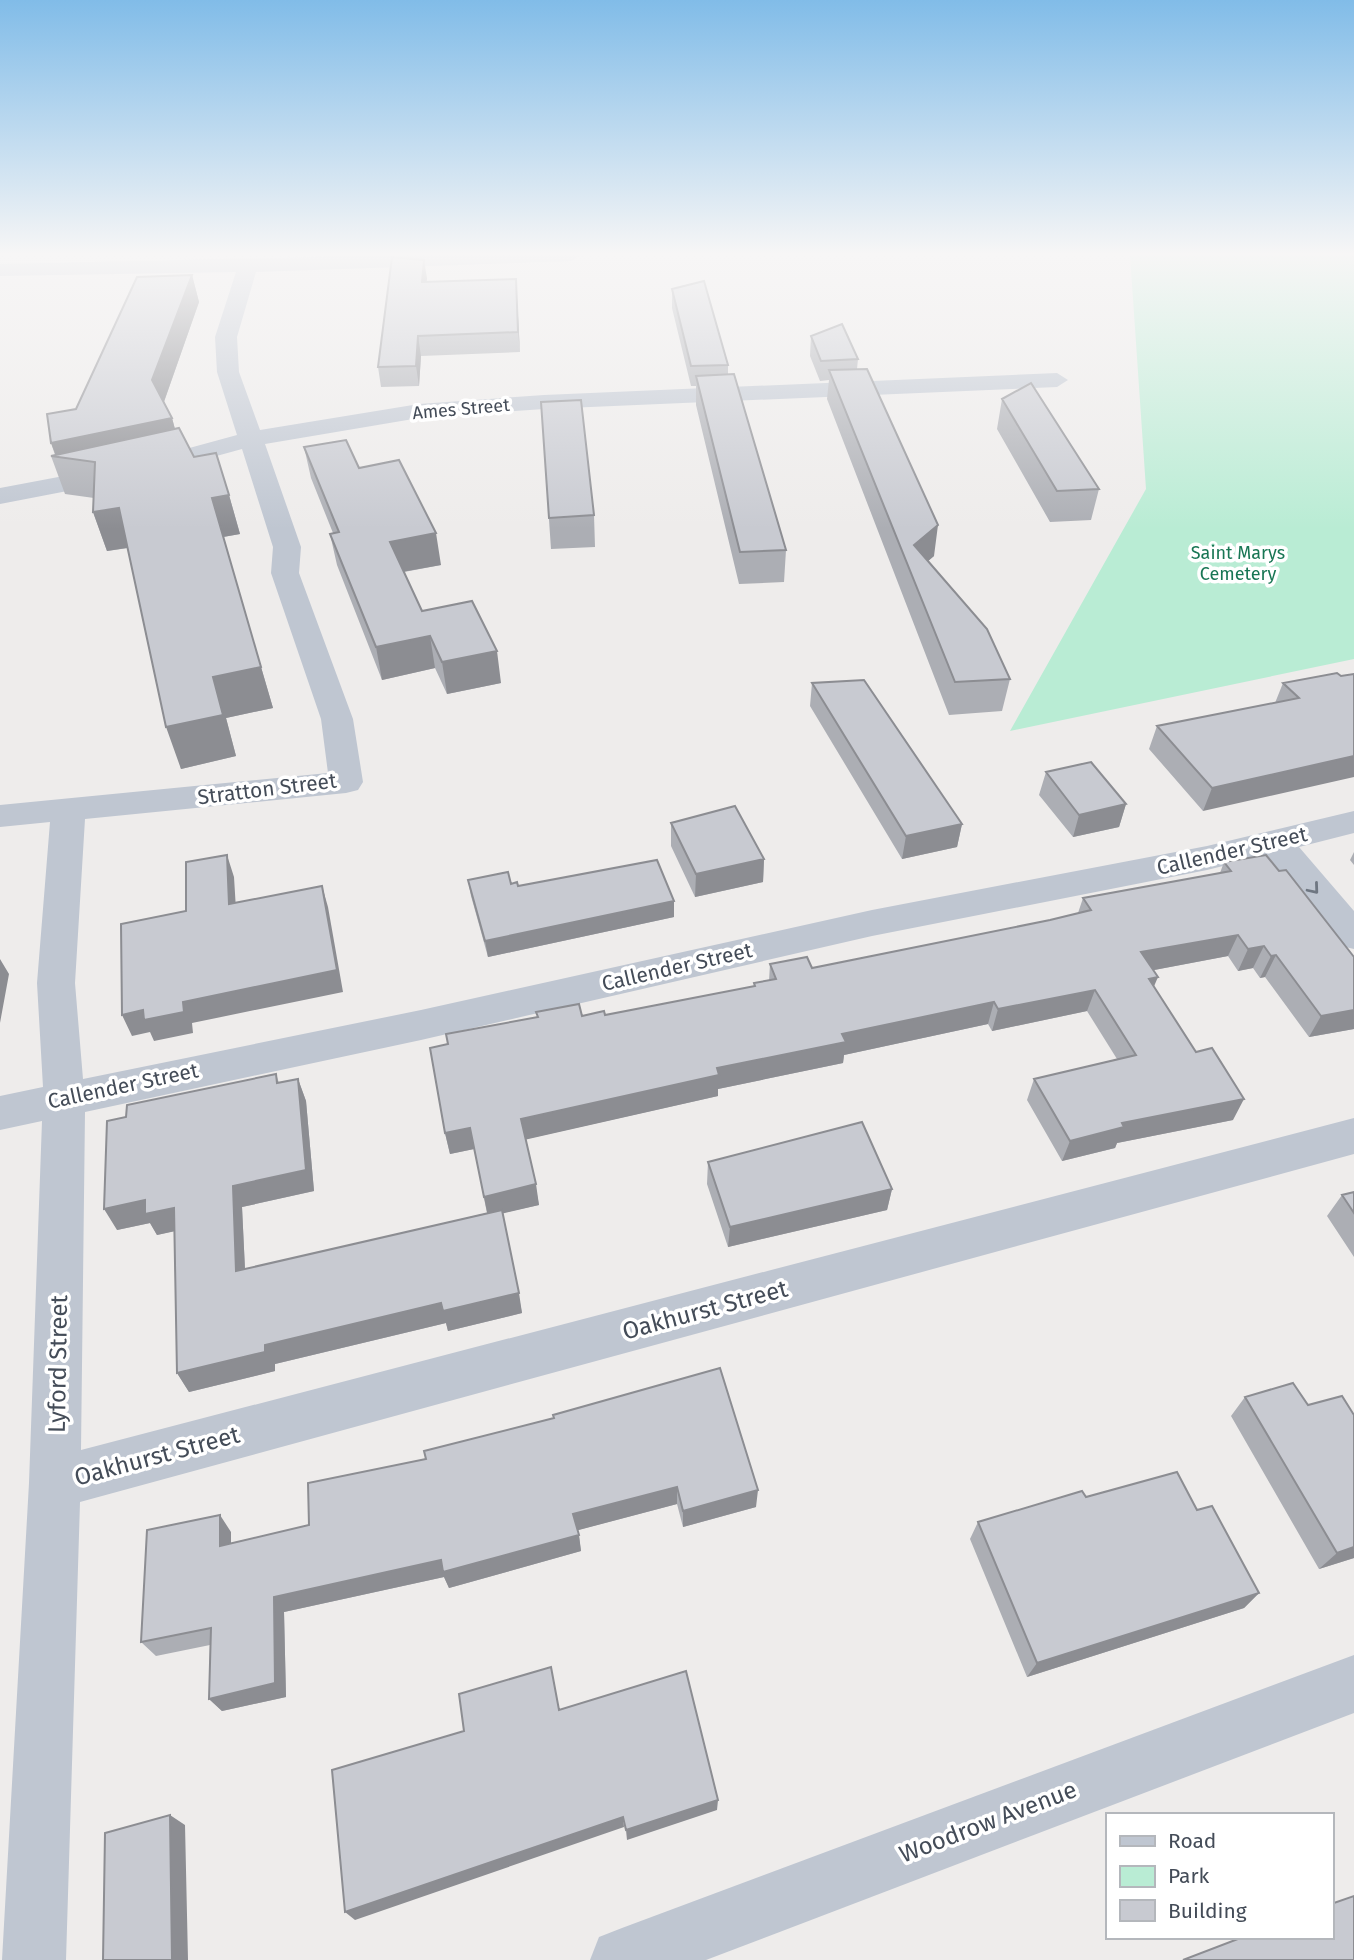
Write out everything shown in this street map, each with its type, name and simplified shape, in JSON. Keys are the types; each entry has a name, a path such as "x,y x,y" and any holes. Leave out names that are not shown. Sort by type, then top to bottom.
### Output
{"street":[{"path":"227,346 228,372 252,439"},
{"name":"Ames Street","path":"0,496 140,469 252,439 456,408 1057,380"},
{"name":"Stratton Street","path":"0,816 346,782 337,719 285,573 287,547 252,439"},
{"name":"Lyford Street","path":"34,1960 55,1483 64,1097 56,983 68,811"},
{"name":"Callender Street","path":"0,1113 64,1097 421,1025 872,923 1207,858 1354,822"},
{"path":"1275,842 1354,936"},
{"name":"Oakhurst Street","path":"55,1483 1354,1136"},
{"name":"Woodrow Avenue","path":"622,1960 1354,1684"}],"green space":[{"name":"Saint Marys Cemetery","path":"1136,346 1354,346 1354,659 1010,731 1146,489"}],"building":[{"path":"105,346 165,346 152,380 172,418 51,443 47,414 76,409"},
{"path":"381,346 417,346 416,366 378,367"},
{"path":"686,346 723,346 728,365 691,366"},
{"path":"815,346 852,346 858,359 821,361"},
{"path":"867,369 938,525 914,545 987,629 1010,679 955,682 829,370"},
{"path":"734,374 786,550 740,552 696,376"},
{"path":"1031,383 1099,489 1057,491 1002,399"},
{"path":"581,400 594,515 549,518 541,402"},
{"path":"179,428 194,457 216,453 229,495 212,498 261,667 213,677 223,715 166,727 119,508 93,512 95,462 51,456"},
{"path":"346,440 359,468 399,460 436,533 390,542 422,611 472,601 497,651 442,662 430,636 376,647 330,534 339,532 304,447"},
{"path":"1337,673 1341,676 1354,674 1354,756 1212,788 1157,726 1299,698 1283,683"},
{"path":"864,680 962,824 906,836 812,683"},
{"path":"1091,762 1126,804 1079,815 1046,772"},
{"path":"735,806 764,859 696,874 671,823"},
{"path":"227,855 229,904 322,886 337,970 183,1002 184,1012 144,1020 143,1010 122,1015 121,924 186,911 186,862"},
{"path":"1266,855 1279,871 1286,870 1354,957 1354,1010 1321,1016 1276,955 1271,956 1264,946 1248,949 1238,935 1141,952 1158,977 1149,979 1196,1052 1212,1048 1244,1099 1122,1123 1124,1127 1070,1141 1034,1079 1136,1055 1095,990 998,1009 994,1002 842,1034 846,1042 717,1068 719,1075 521,1119 536,1184 484,1197 470,1128 445,1133 430,1048 448,1044 446,1034 538,1017 536,1012 579,1004 582,1016 604,1011 605,1015 755,986 754,983 776,979 770,964 807,957 812,968 1050,920 1091,910 1083,898 1231,871 1224,862"},
{"path":"657,860 674,901 485,941 468,880 508,872 511,884 517,882 518,886"},
{"path":"276,1074 277,1083 298,1079 306,1170 233,1186 236,1271 502,1210 519,1293 443,1311 441,1303 265,1345 265,1352 177,1373 174,1208 145,1214 145,1200 104,1209 107,1121 126,1117 127,1105"},
{"path":"862,1122 892,1189 730,1227 708,1162"},
{"path":"1354,1192 1354,1213 1342,1195"},
{"path":"720,1368 758,1490 683,1511 677,1487 573,1514 579,1535 443,1572 441,1560 274,1597 275,1683 209,1699 211,1628 141,1642 147,1530 220,1515 220,1546 309,1525 308,1483 426,1459 424,1451 554,1418 553,1415"},
{"path":"1293,1383 1308,1405 1342,1396 1354,1415 1354,1547 1337,1553 1245,1397"},
{"path":"1177,1472 1197,1510 1212,1506 1259,1593 1037,1663 978,1522 1082,1491 1086,1497"},
{"path":"551,1667 559,1710 686,1671 718,1800 626,1830 623,1817 345,1912 332,1770 464,1731 459,1694"},
{"path":"170,1815 172,1960 103,1960 105,1833"},
{"path":"1354,1896 1354,1960 1183,1960 1238,1939 1333,1939 1333,1903"}]}
